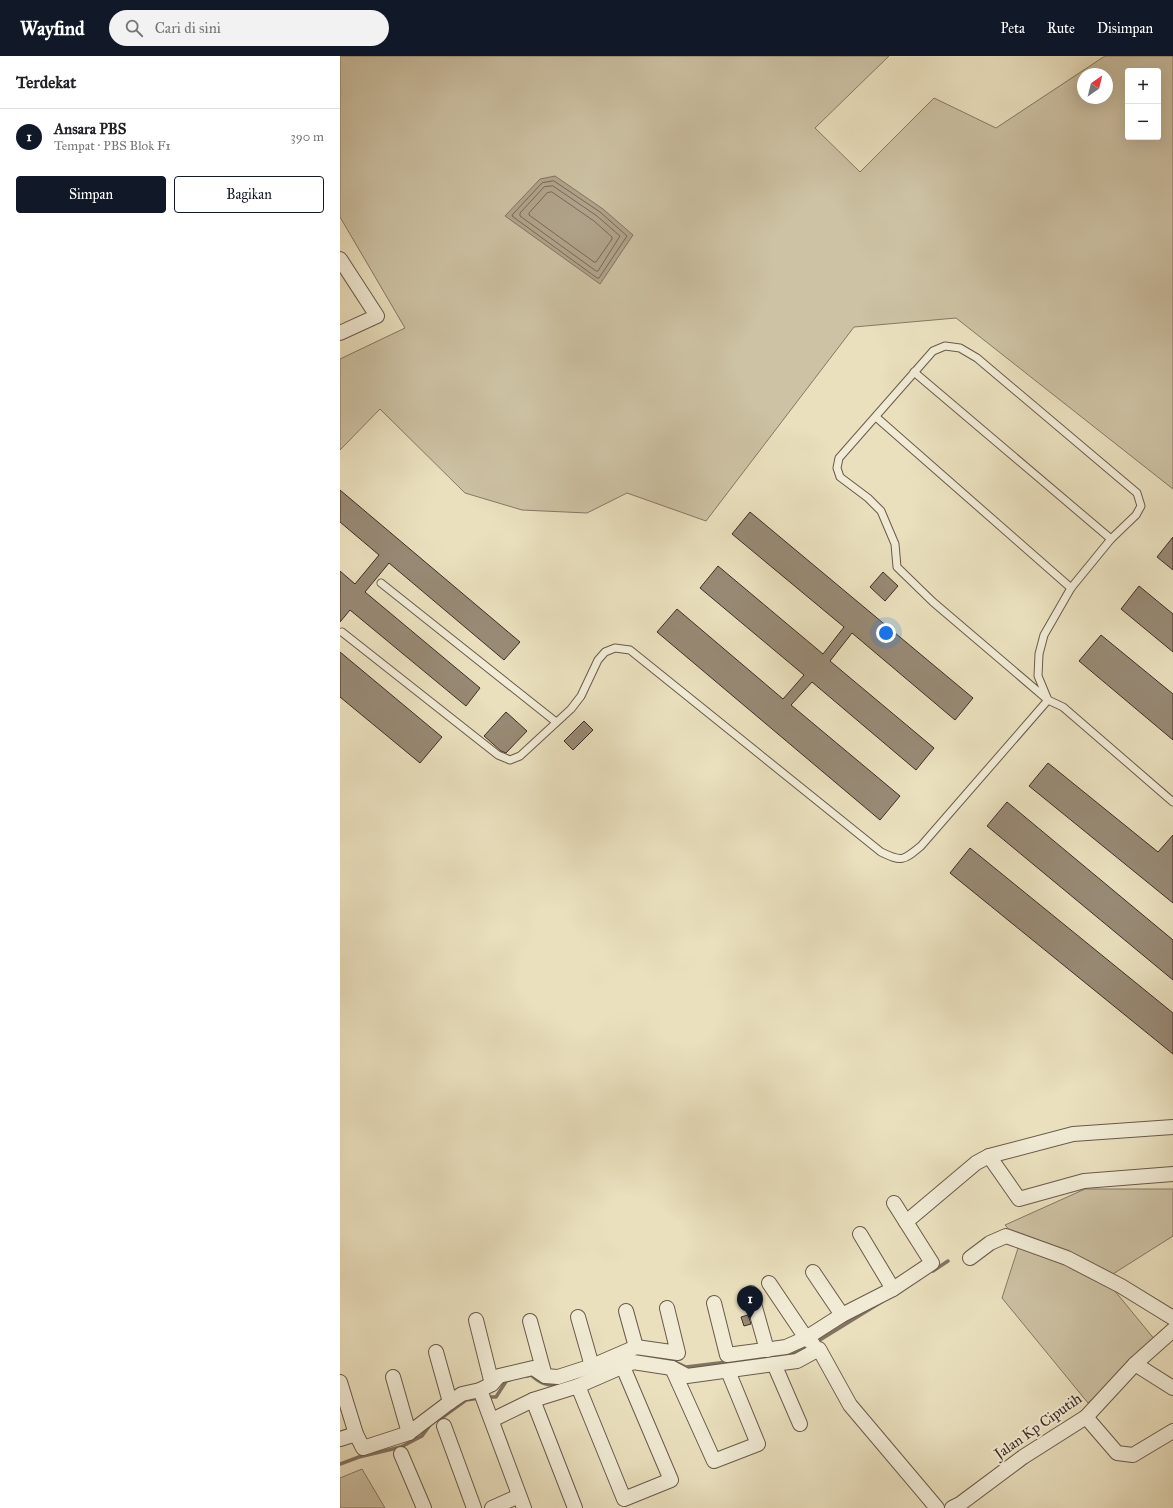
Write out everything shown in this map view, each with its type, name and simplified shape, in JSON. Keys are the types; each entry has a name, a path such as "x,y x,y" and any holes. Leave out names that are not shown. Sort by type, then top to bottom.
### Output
{"street":[{"path":"340,259 377,316 340,333"},
{"path":"906,1222 976,1163 989,1156 1073,1134 1173,1127"},
{"path":"989,1156 1019,1199 1084,1180 1173,1174"},
{"path":"714,1303 727,1355 786,1347 806,1338 842,1315 893,1289 932,1264 894,1203"},
{"path":"860,1234 893,1289"},
{"path":"970,1258 990,1243 1006,1236 1067,1258 1121,1286 1173,1318"},
{"path":"812,1272 842,1315"},
{"path":"769,1283 806,1338 819,1349 850,1405 937,1508"},
{"path":"751,1293 767,1350"},
{"path":"340,1382 344,1409 363,1448 410,1433 462,1394 486,1392 499,1376 533,1368 545,1376 558,1377 592,1366 636,1347 678,1353 667,1308"},
{"path":"626,1311 636,1347"},
{"path":"578,1317 592,1366"},
{"path":"476,1320 486,1392 492,1420 521,1502 492,1508"},
{"path":"530,1321 545,1376"},
{"name":"Jalan Kp Ciputih","path":"952,1508 960,1504 1023,1457 1086,1417 1135,1364 1173,1330"},
{"path":"492,1420 533,1400 578,1386 633,1362 672,1368 687,1376 797,1361 819,1349"},
{"path":"436,1352 450,1402"},
{"path":"774,1364 800,1424"},
{"path":"1135,1364 1173,1388"},
{"path":"578,1386 624,1499 671,1480 623,1367"},
{"path":"672,1368 714,1461 758,1444 728,1371"},
{"path":"393,1376 410,1433"},
{"path":"533,1400 575,1508"},
{"path":"1086,1417 1117,1453 1133,1455 1173,1431"},
{"path":"444,1426 474,1508"},
{"path":"340,1439 356,1434"},
{"path":"402,1454 424,1508"}],"lane":[{"path":"1048,700 1038,676 1039,654 1044,635 1072,588 1111,539 1136,515 1141,506 1137,493 976,358 960,348 945,346 933,351 839,458 837,468 840,477 868,498 881,511 895,544 897,567 933,602 1048,700 1063,707 1173,802"},
{"path":"914,372 1111,539"},
{"path":"876,417 1072,588"},
{"path":"381,583 556,722"},
{"path":"342,632 498,755 510,760 520,756 571,709 581,696 598,660 605,652 615,648 630,650 880,852 894,858 906,858 921,846 1048,700"}],"shaded area":[{"path":"340,56 889,56 815,128 860,172 934,98 996,128 1077,74 1077,104 1113,104 1113,68 1087,68 1105,56 1173,56 1173,489 956,318 854,327 706,521 627,493 587,513 522,510 465,493 380,409 340,450 340,359 405,328 340,217"},
{"path":"1085,1189 1173,1189 1173,1236 1105,1279 1160,1346 1088,1403 1002,1298 1020,1242 1005,1225"},
{"path":"362,1469 385,1508 340,1508 340,1478"}],"water":[{"path":"555,176 603,209 633,235 600,284 505,216 540,179"}],"building":[{"path":"340,490 520,642 504,660 389,563 365,592 480,688 466,706 350,610 340,622 340,571 355,584 379,555 340,522"},
{"path":"750,512 973,698 955,720 852,633 830,661 934,748 916,770 812,682 791,705 900,796 880,820 657,632 677,609 783,699 804,675 700,588 718,566 823,654 844,627 732,534"},
{"path":"1173,537 1173,570 1157,557"},
{"path":"883,572 898,586 885,601 870,587"},
{"path":"1139,586 1173,614 1173,652 1121,609"},
{"path":"1101,635 1173,694 1173,740 1079,661"},
{"path":"340,652 442,737 420,763 340,697"},
{"path":"506,712 527,731 506,753 501,751 484,736"},
{"path":"584,721 593,730 573,750 564,741"},
{"path":"1048,763 1158,852 1173,835 1173,903 1029,786"},
{"path":"1007,802 1173,940 1173,980 987,826"},
{"path":"970,848 1173,1013 1173,1054 950,873"},
{"path":"748,1315 751,1324 744,1326 741,1317"}],"waterway":[{"path":"933,1271 948,1261"},
{"path":"815,1343 883,1301"},
{"path":"633,1355 673,1361 686,1367 792,1354 809,1345"},
{"path":"527,1376 531,1375 538,1381 549,1385 562,1383"},
{"path":"487,1397 496,1397 507,1380 510,1380"},
{"path":"436,1417 440,1419 466,1400 480,1398"},
{"path":"340,1464 359,1457 401,1447 422,1436 430,1425"}],"place":[{"name":"Ansara PBS","path":"750,1319"}]}
